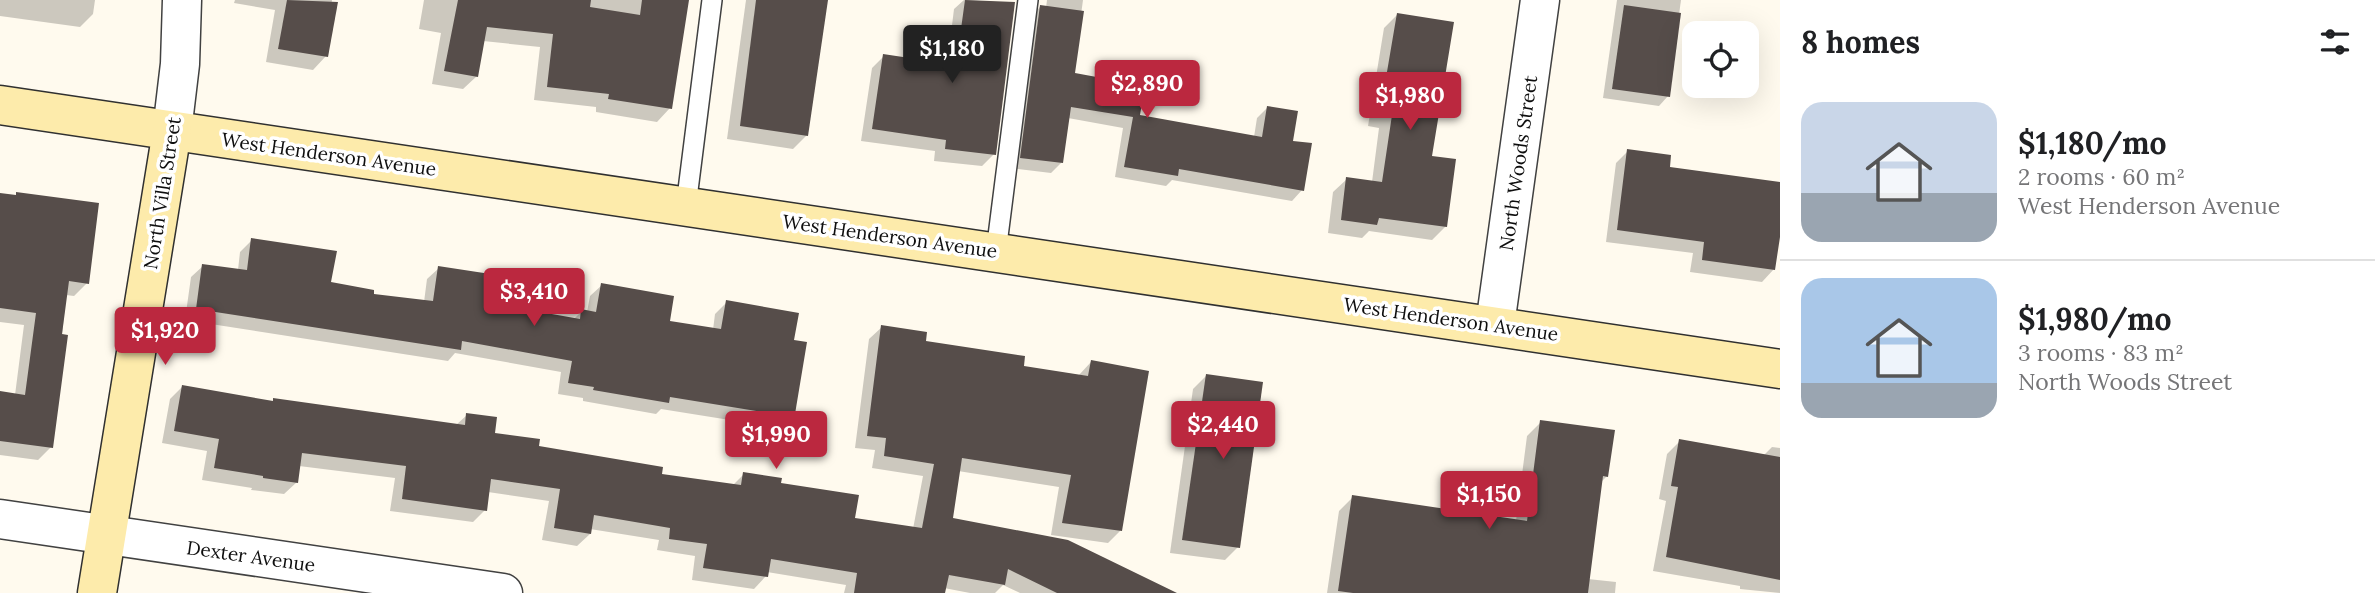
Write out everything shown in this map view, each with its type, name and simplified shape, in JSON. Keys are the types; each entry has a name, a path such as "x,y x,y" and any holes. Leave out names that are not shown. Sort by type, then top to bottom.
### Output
{"main road":[{"name":"West Henderson Avenue","path":"0,105 1780,369"},
{"name":"North Villa Street","path":"97,593 172,131"}],"street":[{"name":"North Villa Street","path":"172,131 180,64 182,0"},
{"name":"North Woods Street","path":"1495,326 1540,0"},
{"name":"Dexter Avenue","path":"0,519 503,593"}],"lane":[{"path":"685,206 712,0"},
{"path":"996,252 1028,0"}],"building":[{"path":"287,0 338,2 328,57 278,49"},
{"path":"458,0 591,0 590,7 640,15 642,0 689,0 672,109 608,99 609,94 547,87 553,34 487,27 478,77 444,71"},
{"path":"756,0 828,0 808,136 740,126"},
{"path":"965,0 1015,2 996,155 945,149 946,140 872,129 883,54 956,65"},
{"path":"1040,5 1084,11 1075,73 1145,86 1140,115 1262,137 1267,106 1298,111 1293,141 1312,143 1304,191 1179,169 1178,176 1124,167 1133,117 1071,107 1063,163 1020,158"},
{"path":"1624,5 1681,13 1670,97 1612,89"},
{"path":"1397,13 1454,22 1432,156 1456,159 1447,227 1379,218 1377,225 1341,220 1346,177 1382,182 1392,115 1380,113"},
{"path":"1627,149 1671,155 1670,167 1780,182 1780,237 1775,270 1702,260 1704,242 1617,230"},
{"path":"16,192 99,203 89,284 69,281 62,334 68,335 53,448 0,441 0,391 25,395 36,313 0,308 0,193 16,195"},
{"path":"251,238 337,251 331,282 374,290 374,294 433,301 438,266 523,279 518,308 580,319 581,309 596,312 601,283 674,296 670,321 721,329 726,300 799,313 794,340 807,342 795,414 774,411 774,414 670,397 669,403 593,390 594,387 568,383 572,361 462,341 461,350 196,309 202,264 247,270"},
{"path":"881,325 927,332 926,341 1025,356 1024,366 1088,376 1091,360 1149,371 1122,531 1062,523 1071,475 962,458 953,518 1068,540 1177,593 1057,593 1008,569 1005,585 949,575 945,593 854,593 857,573 771,559 768,577 703,568 707,544 669,539 670,528 594,515 591,534 554,528 560,489 491,479 487,511 402,499 406,466 302,453 298,483 263,478 214,468 219,439 174,431 182,385 273,401 273,398 465,425 466,413 497,417 495,433 540,439 539,446 663,467 662,474 741,485 743,472 782,478 781,483 859,495 855,518 922,528 934,464 884,456 886,438 867,436"},
{"path":"1206,374 1263,382 1240,548 1182,540"},
{"path":"1540,420 1615,430 1608,477 1603,476 1588,593 1338,591 1352,495 1527,521"},
{"path":"1679,439 1780,457 1780,580 1666,557 1678,487 1671,486"}]}
